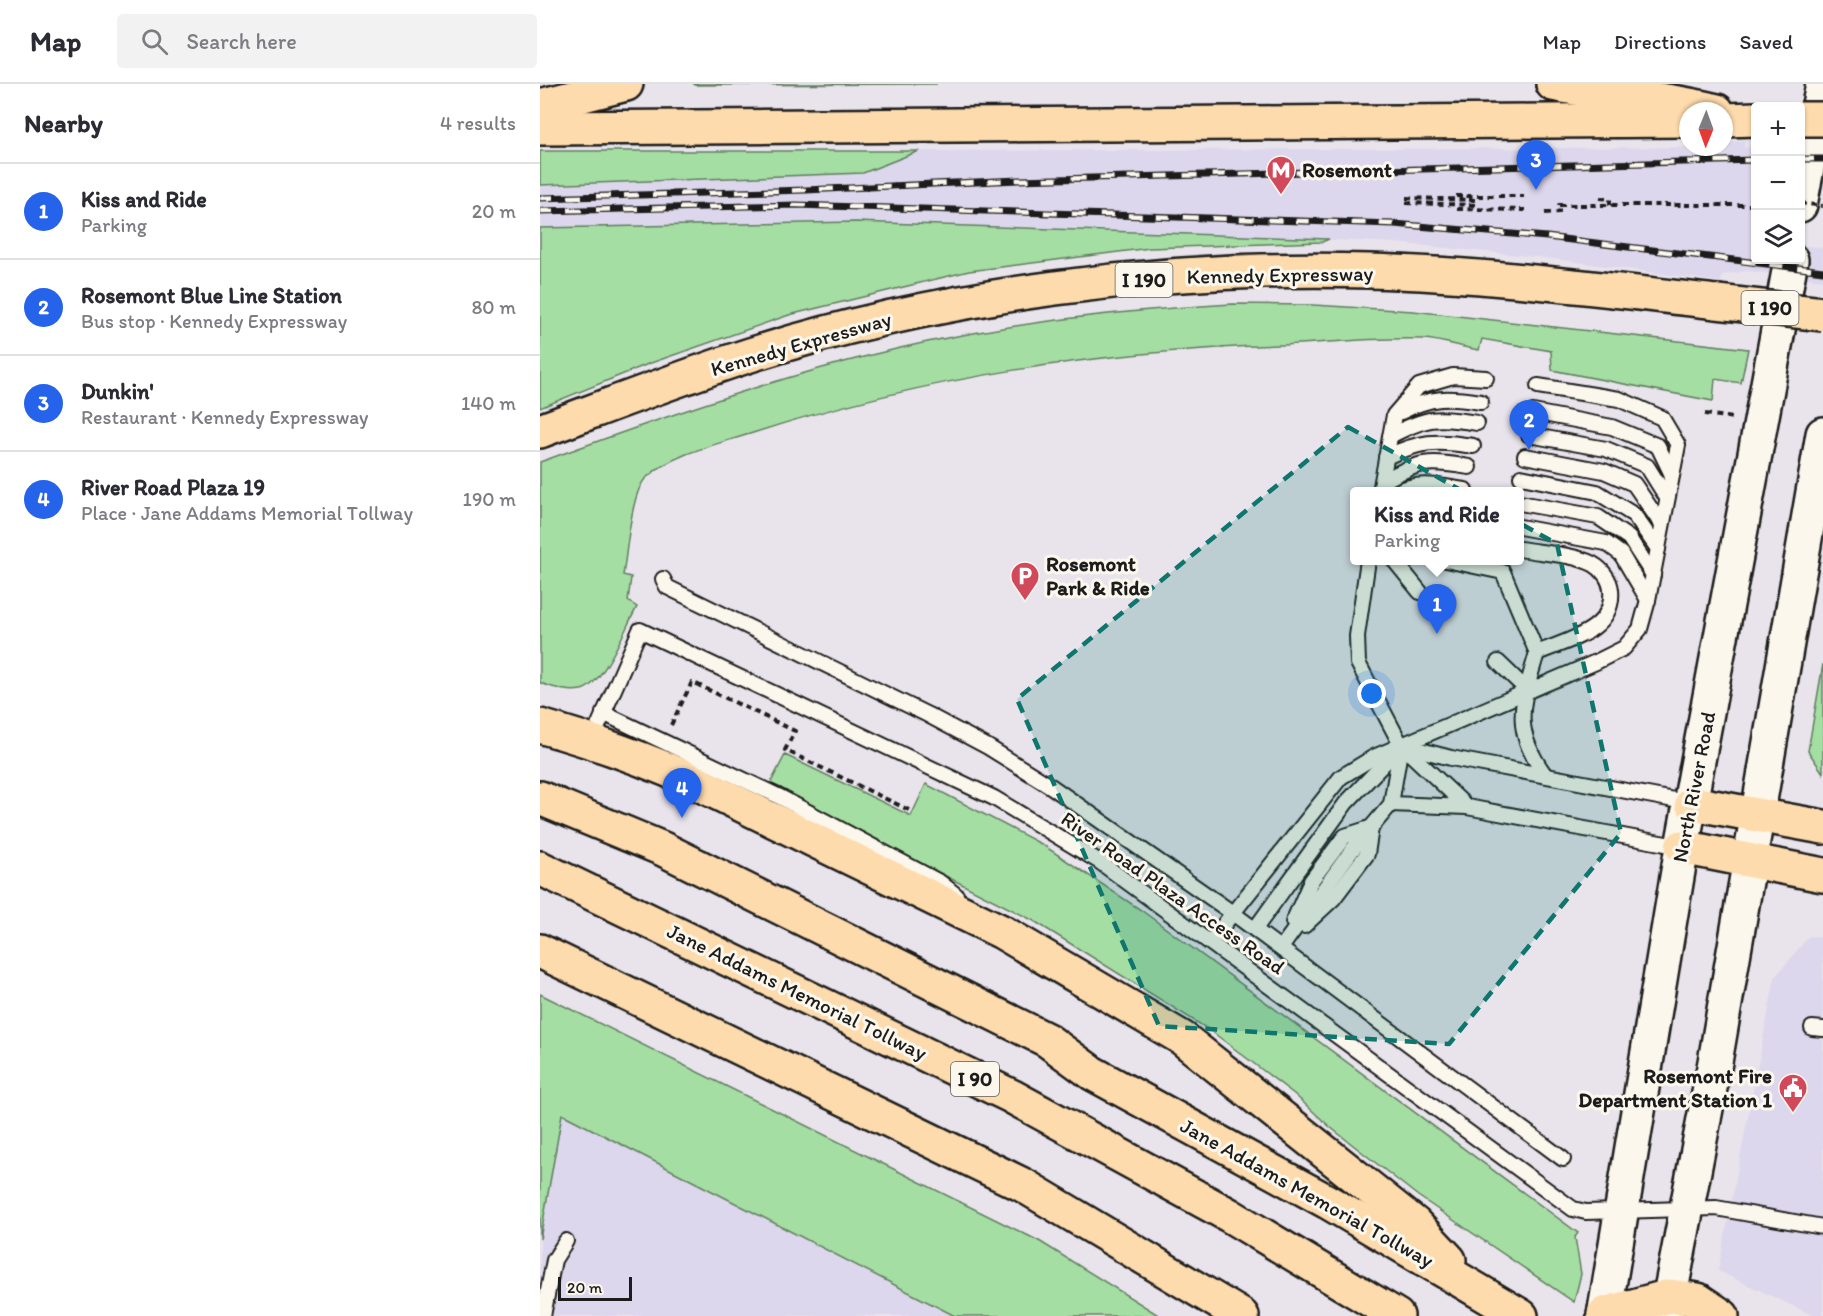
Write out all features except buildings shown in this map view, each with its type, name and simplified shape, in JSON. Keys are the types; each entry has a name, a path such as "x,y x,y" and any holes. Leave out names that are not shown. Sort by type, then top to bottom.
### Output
{"highway":[{"path":"540,106 626,84"},
{"path":"1553,84 1602,94 1683,102"},
{"path":"1805,119 1823,119"},
{"path":"540,128 1679,120"},
{"name":"Kennedy Expressway","path":"540,430 751,355 857,326 961,303 1085,285 1229,273 1368,271 1514,280 1823,314"},
{"path":"540,726 597,726 653,762 1002,932 1182,1038 1415,1224 1478,1289"},
{"name":"Jane Addams Memorial Tollway","path":"551,803 663,849 1047,1040 1092,1073 1328,1202 1521,1316"},
{"path":"1692,803 1823,827"},
{"path":"1682,847 1823,875"},
{"name":"Jane Addams Memorial Tollway","path":"540,868 1011,1096 1229,1215 1397,1316"},
{"path":"540,951 1023,1185 1242,1316"},
{"path":"1604,1315 1698,1300 1722,1316"}],"main road":[{"path":"1805,178 1823,84"},
{"name":"North River Road","path":"1604,1315 1682,847 1790,264"},
{"path":"1668,1306 1758,816 1823,434"}],"lane":[{"path":"1381,487 1394,415 1419,387 1453,376 1486,378"},
{"path":"1210,942 1341,777 1374,757 1624,648 1640,629 1648,600 1678,445 1662,418 1619,399 1538,386"},
{"path":"1394,415 1421,402 1448,397 1481,402"},
{"path":"1533,412 1612,427 1658,446 1672,475"},
{"path":"1390,436 1417,422 1444,417 1477,423"},
{"path":"1529,435 1606,449 1647,466 1667,498"},
{"path":"1386,457 1412,445 1439,441 1473,446"},
{"path":"1525,456 1604,471 1634,484 1662,525"},
{"path":"1381,487 1409,466 1435,462 1469,467"},
{"path":"1521,477 1598,492 1634,515 1658,549"},
{"path":"1404,487 1432,485 1445,487"},
{"path":"1524,503 1598,517 1629,538 1653,575"},
{"path":"1524,528 1606,543 1621,554 1648,600"},
{"path":"1524,550 1592,564 1604,573 1611,586 1612,603 1605,618 1593,629 1537,653"},
{"path":"1370,565 1357,636 1358,663 1401,745 1467,807"},
{"path":"1397,565 1420,592"},
{"path":"1467,565 1503,572 1537,653 1527,690 1522,731 1531,756 1545,775"},
{"path":"663,579 667,587 782,641 988,747 1052,787 1255,929 1563,1159"},
{"name":"River Road Plaza Access Road","path":"597,726 640,630 994,798 1100,862 1573,1209 1586,1212 1716,1208 1823,1227"},
{"path":"1498,662 1527,690"},
{"path":"597,726 663,741 778,796 941,883 1002,932"},
{"path":"1401,745 1450,758 1692,803"},
{"path":"1281,948 1311,881 1341,841 1345,836 1371,827 1391,804 1401,745"},
{"path":"1255,929 1347,803 1401,745"},
{"path":"1391,804 1467,807 1682,847"},
{"path":"1281,948 1333,899 1367,854 1371,827"},
{"path":"543,1316 554,1260 566,1240"}],"path":[{"path":"1456,196 1524,196"},
{"path":"1599,198 1610,199 1610,205"},
{"path":"1406,201 1478,202"},
{"path":"1805,204 1823,206"},
{"path":"1545,213 1559,212 1559,205 1751,205"},
{"path":"1457,209 1524,210"},
{"path":"1705,414 1738,419"},
{"path":"663,741 692,682 795,730 785,750 913,812"}],"highlighted area":[{"path":"1348,427 1557,544 1621,833 1449,1044 1159,1026 1017,699"}],"shaded area":[{"path":"1745,140 1744,147 1751,148 1751,264 1805,264 1805,246 1823,248 1823,280 1747,271 1722,275 1721,282 1547,258 1395,243 1234,235 856,222 540,228 540,185 863,173 919,151 1679,147 1679,156 1733,156 1733,142"},
{"path":"1809,936 1823,938 1823,1316 1814,1316 1718,1271 1775,977"},
{"path":"561,1114 955,1316 540,1316 540,1239"}],"green space":[{"path":"694,84 937,84 695,85"},
{"path":"540,151 919,151 863,173 540,185"},
{"path":"856,222 1329,239 1322,242 1150,248 969,271 789,315 648,364 540,408 540,228"},
{"path":"1232,304 1313,305 1413,311 1748,349 1741,383 1715,379 1713,401 1552,370 1551,351 1482,339 1479,350 1430,340 1387,339 1211,348 1079,361 950,382 821,412 684,455 657,469 646,478 641,485 633,509 623,575 631,577 628,601 637,607 620,641 605,667 589,686 571,691 540,683 540,462 757,387 923,343 1074,318"},
{"path":"1823,664 1823,773 1808,751"},
{"path":"785,755 911,816 926,784 1043,845 1141,910 1578,1233 1575,1237 1581,1274 1574,1302 1418,1196 1330,1127 1294,1094 1211,1031 1034,921 769,786"},
{"path":"540,994 1039,1241 1160,1316 955,1316 562,1114 540,1239"}],"railway":[{"path":"1805,159 1823,159"},
{"path":"540,198 806,190 1018,180 1751,160"},
{"path":"540,211 796,205 1394,224 1547,237 1823,271"}],"place":[{"name":"Dunkin'","path":"1536,190"},
{"name":"Rosemont","path":"1281,196"},
{"name":"Rosemont Blue Line Station","path":"1529,450"},
{"name":"Rosemont Park & Ride","path":"1025,602"},
{"name":"Kiss and Ride","path":"1437,634"},
{"name":"River Road Plaza 19","path":"682,818"},
{"name":"Rosemont Fire Department Station 1","path":"1793,1114"}]}
